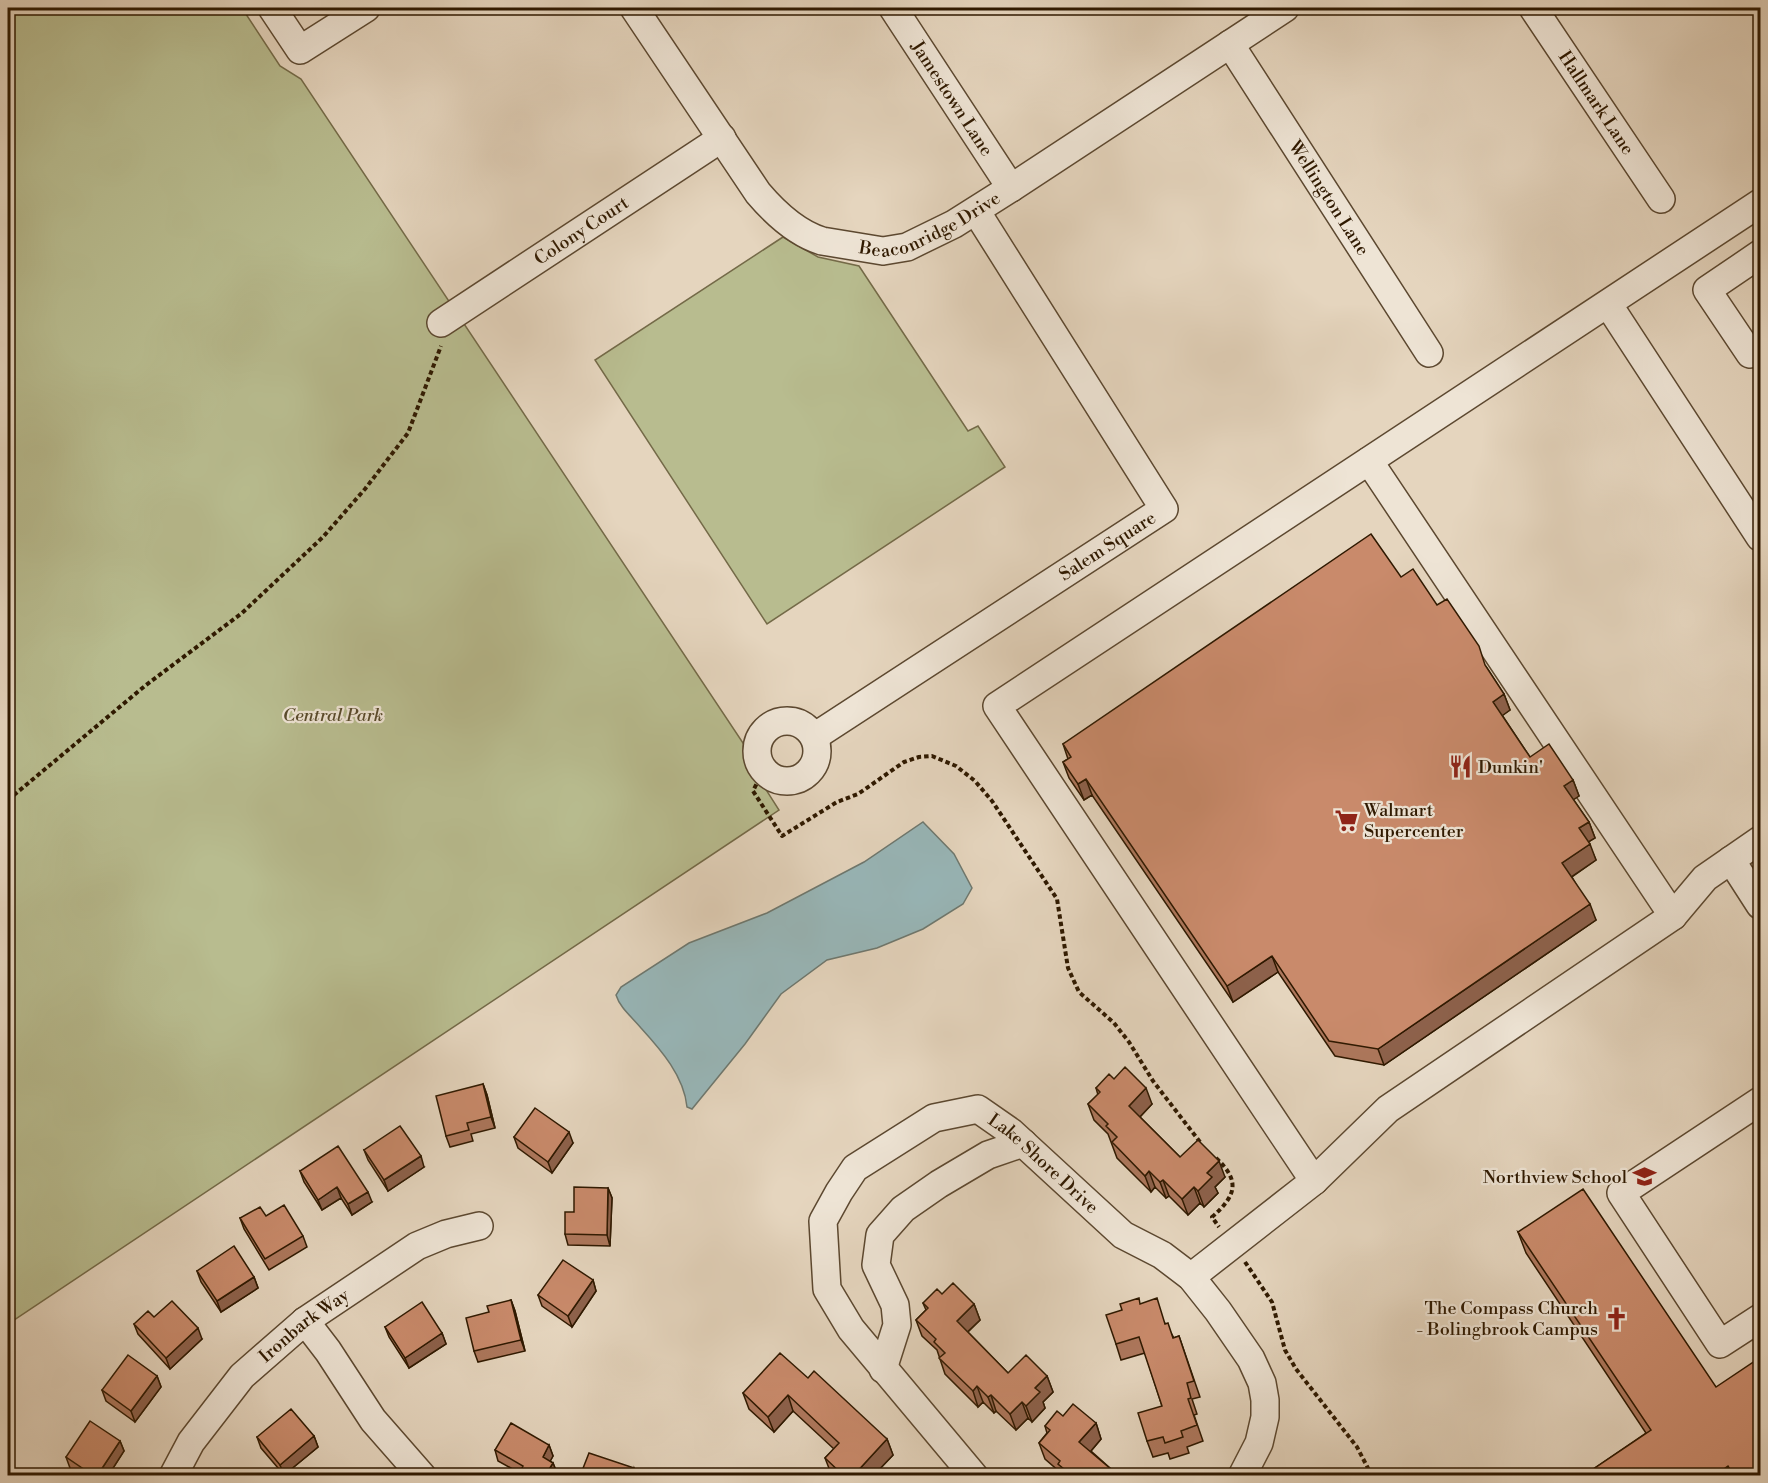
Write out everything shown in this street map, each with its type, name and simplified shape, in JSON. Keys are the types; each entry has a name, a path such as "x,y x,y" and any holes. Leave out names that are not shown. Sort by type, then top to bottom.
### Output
{"street":[{"path":"272,8 300,50 366,8"},
{"name":"Beaconridge Drive","path":"634,8 758,193 775,213 822,242 883,250 907,247 976,211 1285,8"},
{"name":"Jamestown Lane","path":"893,8 1011,188"},
{"name":"Hallmark Lane","path":"1533,8 1661,199"},
{"name":"Wellington Lane","path":"1230,44 1429,352"},
{"name":"Colony Court","path":"442,333 722,138"},
{"path":"1314,1180 997,706 1760,204"},
{"name":"Salem Square","path":"814,737 1164,509 976,211"},
{"path":"1761,254 1707,290 1750,354 1761,347"},
{"path":"1608,304 1761,537"},
{"path":"1369,461 1673,916"},
{"path":"791,721 805,726 814,737 818,749 816,762 809,772 798,779 786,782 773,778 763,771 757,758 757,743 764,730 777,722 791,721"},
{"path":"1191,1277 1314,1180 1388,1109 1673,916 1705,878 1761,840"},
{"path":"1731,860 1761,905"},
{"path":"1761,1101 1621,1193 1720,1344 1761,1318"},
{"name":"Lake Shore Drive","path":"974,1476 851,1329 827,1288 823,1221 855,1168 934,1118 978,1109 1011,1132 1123,1235 1161,1255 1191,1277 1218,1311 1251,1359 1262,1383 1265,1417 1263,1430 1242,1476"},
{"path":"883,1369 897,1325 895,1305 876,1265 880,1235 903,1209 939,1184 988,1155 1023,1143"},
{"name":"Ironbark Way","path":"173,1476 191,1442 242,1376 305,1321 417,1246 446,1234 479,1226"},
{"path":"305,1321 328,1351 373,1420 422,1476"}],"path":[{"path":"8,800 146,685 242,613 323,537 365,489 408,433 442,333"},
{"path":"763,771 753,791 782,836 837,802 858,794 904,762 919,757 932,756 943,759 975,781 992,801 1057,899 1068,968 1079,992 1114,1023 1129,1042 1153,1081 1201,1144"},
{"path":"1215,1157 1229,1170 1233,1182 1231,1195 1223,1208 1212,1217 1249,1266 1272,1302 1285,1350 1296,1369 1357,1447 1372,1476"}],"green space":[{"name":"Central Park","path":"8,8 242,8 280,66 301,79 747,749 747,760 779,810 8,1324"},
{"path":"783,237 818,257 859,266 968,431 978,426 1005,467 767,624 595,360"}],"water":[{"path":"923,822 954,854 972,888 963,904 923,929 877,948 827,960 781,994 745,1044 692,1109 687,1107 681,1085 670,1064 618,1000 616,995 621,987 689,943 767,913 864,862"}],"building":[{"name":"Walmart Supercenter","path":"1371,534 1401,577 1413,569 1437,605 1447,599 1479,646 1485,665 1504,694 1493,702 1530,757 1549,744 1573,780 1564,786 1589,822 1579,828 1590,844 1562,863 1590,904 1378,1049 1329,1041 1272,956 1227,986 1086,779 1078,784 1063,762 1071,757 1063,744"},
{"path":"1125,1067 1146,1088 1129,1106 1180,1157 1198,1140 1219,1161 1207,1173 1212,1177 1198,1191 1194,1187 1182,1199 1163,1180 1160,1182 1149,1171 1145,1176 1112,1142 1117,1137 1106,1126 1108,1124 1088,1104 1100,1092 1096,1088 1109,1074 1114,1079"},
{"path":"483,1084 491,1117 467,1123 469,1130 446,1136 436,1096"},
{"path":"535,1108 569,1132 548,1162 514,1137"},
{"path":"400,1126 421,1156 384,1180 364,1150"},
{"path":"338,1146 368,1192 348,1204 337,1187 318,1200 300,1171"},
{"path":"574,1187 608,1188 607,1235 565,1234 565,1212 574,1212"},
{"name":"The Compass Church - Bolingbrook Campus","path":"1583,1189 1716,1387 1761,1357 1761,1476 1734,1476 1728,1466 1714,1476 1583,1476 1651,1430 1518,1232"},
{"path":"284,1205 303,1236 265,1259 240,1218 260,1207 266,1216"},
{"path":"234,1246 254,1277 217,1301 197,1271"},
{"path":"563,1260 593,1280 568,1316 538,1295"},
{"path":"953,1283 974,1304 957,1321 1008,1373 1026,1355 1047,1376 1035,1388 1040,1392 1026,1406 1022,1402 1010,1414 991,1395 988,1397 977,1386 973,1391 939,1358 945,1353 934,1342 936,1339 916,1320 928,1308 923,1303 937,1289 942,1294"},
{"path":"1139,1298 1140,1304 1157,1298 1165,1324 1168,1323 1173,1338 1179,1336 1194,1381 1187,1383 1191,1398 1188,1399 1197,1425 1181,1431 1183,1437 1165,1443 1163,1437 1147,1441 1138,1413 1162,1406 1139,1337 1116,1344 1106,1315 1122,1310 1120,1304"},
{"path":"511,1300 521,1340 474,1351 466,1318 489,1312 487,1306"},
{"path":"172,1301 198,1328 166,1358 134,1324 148,1311 154,1317"},
{"path":"422,1302 442,1333 405,1358 385,1327"},
{"path":"780,1353 808,1378 814,1371 887,1439 853,1476 844,1476 825,1458 839,1443 788,1395 768,1417 743,1393"},
{"path":"128,1355 157,1376 131,1411 102,1390"},
{"path":"1073,1404 1096,1423 1079,1442 1119,1476 1068,1476 1070,1474 1058,1464 1060,1461 1039,1443 1050,1430 1045,1426 1057,1411 1063,1416"},
{"path":"291,1409 314,1436 280,1465 257,1437"},
{"path":"90,1421 120,1441 97,1476 66,1457"},
{"path":"511,1423 549,1445 543,1457 553,1463 545,1476 526,1476 520,1472 523,1466 495,1450"},
{"path":"589,1453 634,1468 632,1476 580,1476"},
{"path":"1151,1470 1157,1476 1146,1476"}],"place":[{"name":"Dunkin'","path":"1460,767"},
{"name":"Walmart Supercenter","path":"1346,820"},
{"name":"Northview School","path":"1645,1177"},
{"name":"The Compass Church - Bolingbrook Campus","path":"1616,1318"}]}
